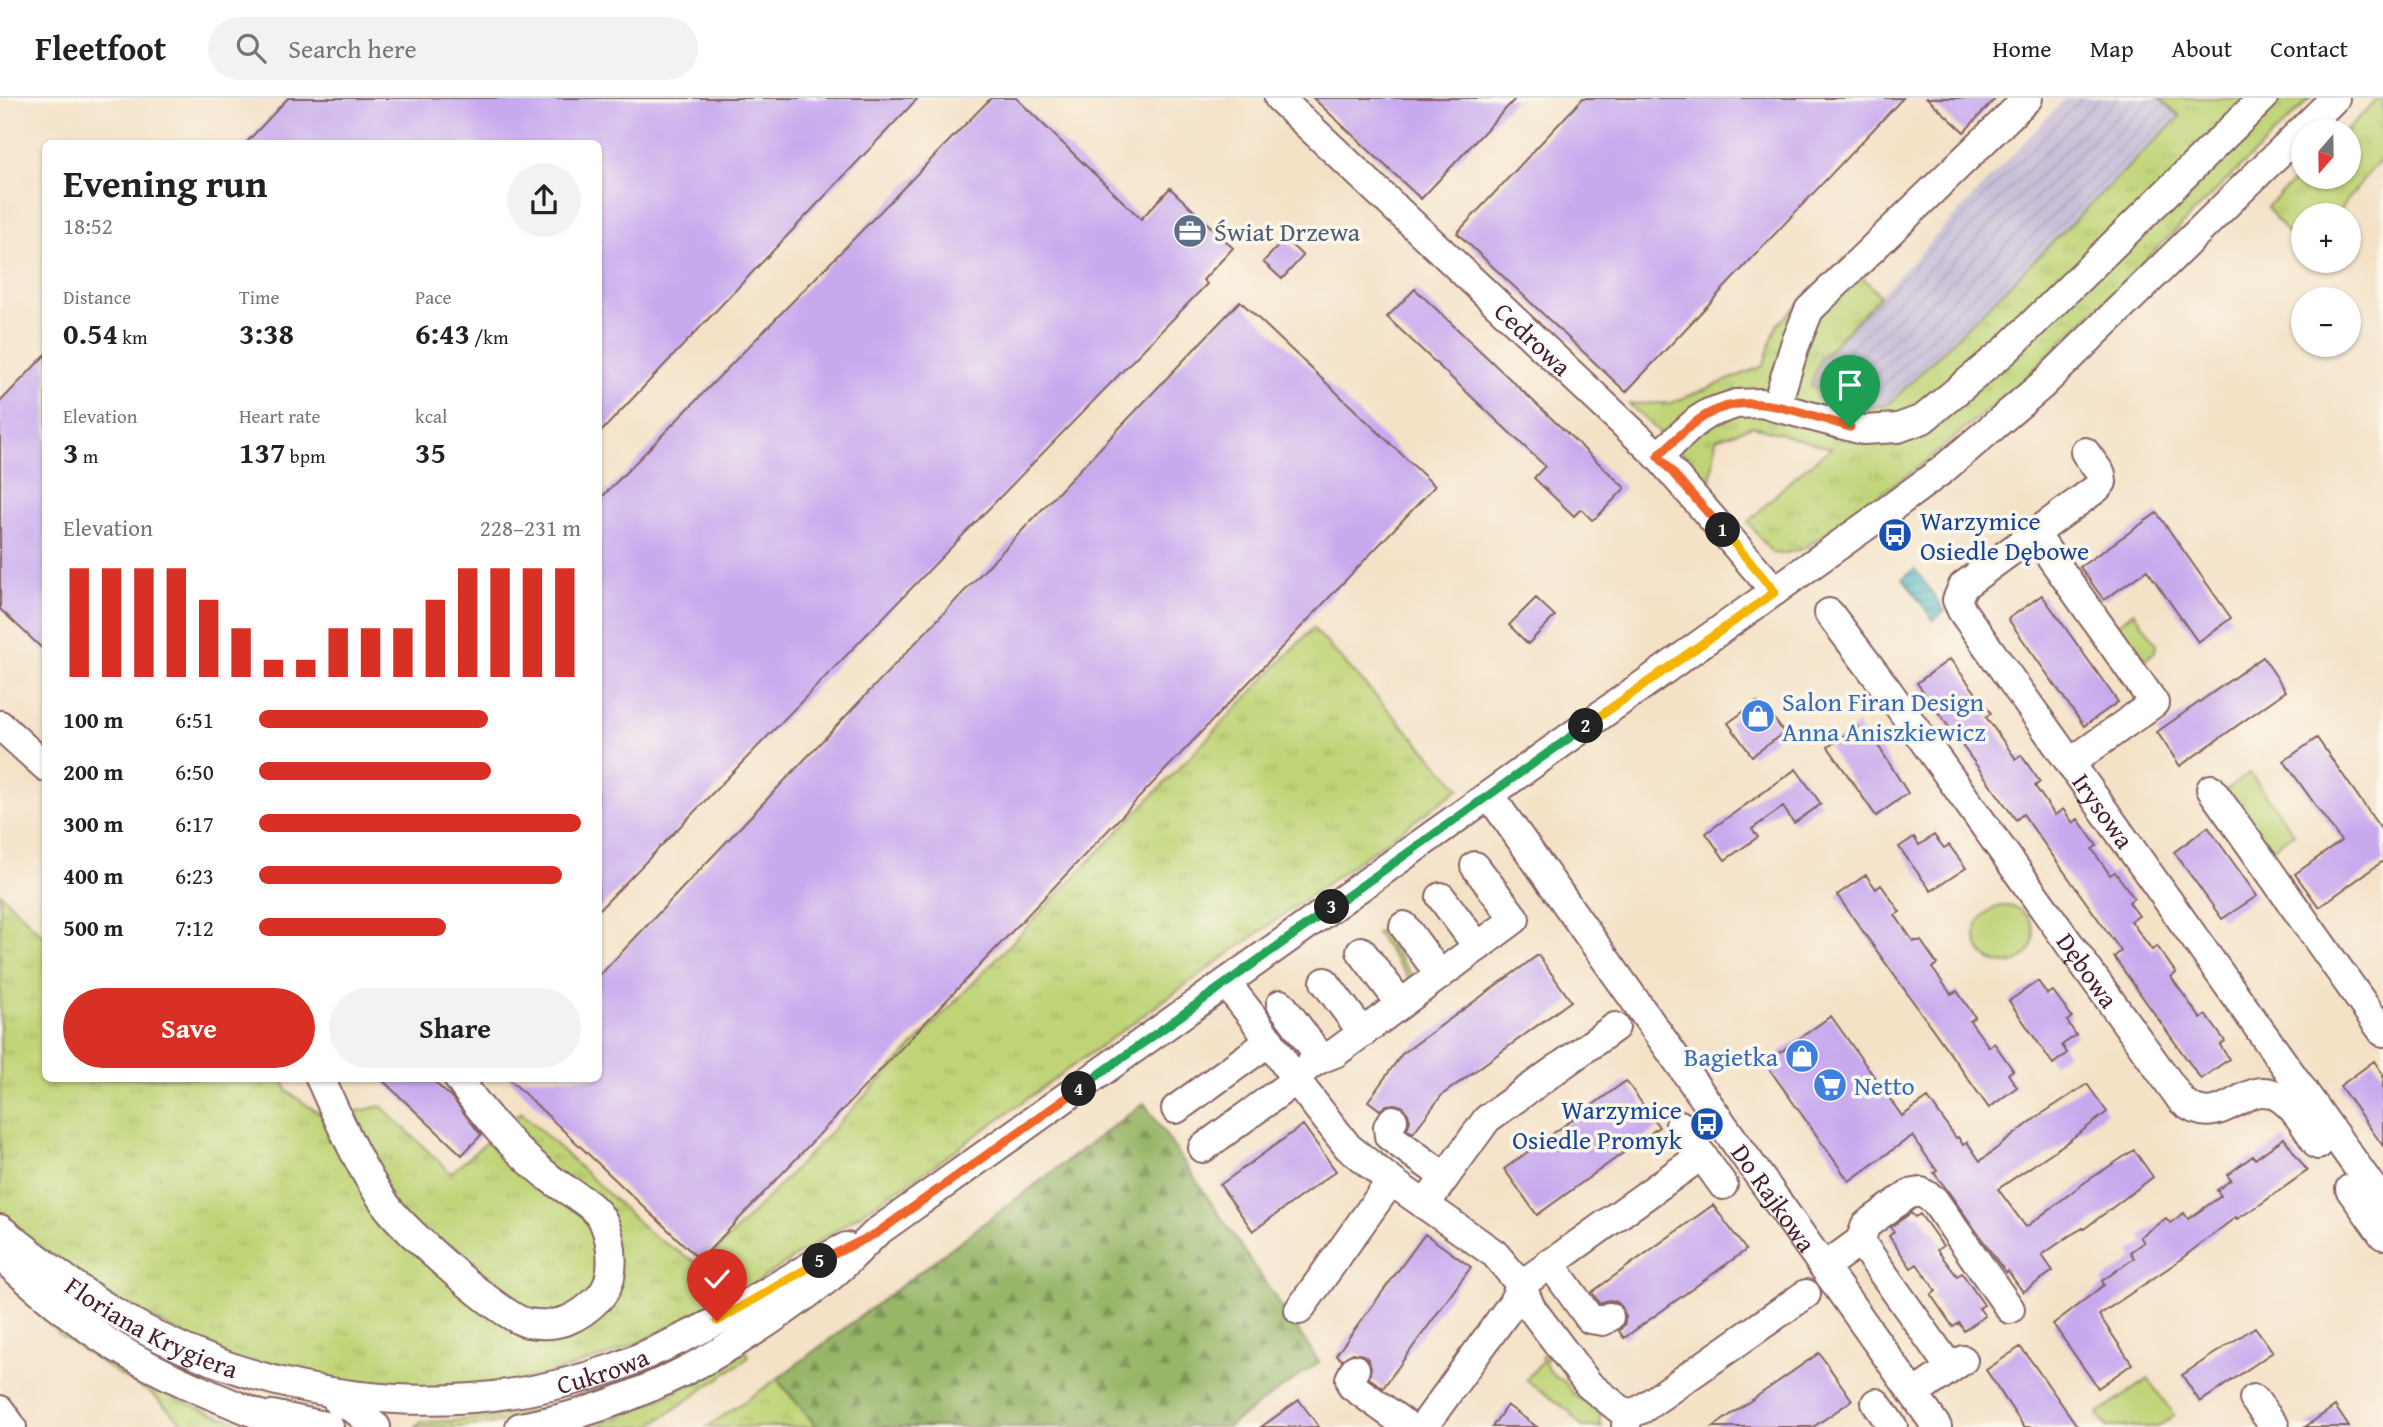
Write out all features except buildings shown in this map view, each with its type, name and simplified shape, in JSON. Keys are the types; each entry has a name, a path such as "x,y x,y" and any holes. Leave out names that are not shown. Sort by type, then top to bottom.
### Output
{"street":[{"name":"Cedrowa","path":"1279,98 1658,456 1775,592"},
{"path":"1776,407 1799,333 1810,310 2028,98"},
{"path":"1658,456 1686,430 1720,408 1737,404 1761,403 1863,430 1898,429 1923,419 2006,350 2263,98"},
{"name":"Cukrowa","path":"520,1427 590,1410 648,1389 693,1368 758,1327 831,1276 877,1233 1941,471 2041,386 2335,98"},
{"name":"Irysowa","path":"2085,452 2101,474 2102,482 1963,586 1958,600 1962,611 2383,1203"},
{"path":"2034,533 2154,703 2070,763"},
{"name":"Dębowa","path":"1829,613 2182,1101 2192,1109 2207,1112 2222,1110 2252,1094 2265,1091 2278,1096 2288,1104 2383,1235"},
{"path":"0,724 42,763"},
{"path":"2211,789 2383,1031"},
{"name":"Do Rajkowa","path":"1490,796 1937,1427"},
{"path":"1203,1148 1296,1080 1303,1069 1320,1057 1335,1053 1515,919 1475,866"},
{"path":"1441,897 1478,947"},
{"path":"1404,926 1440,975"},
{"path":"1361,951 1401,1004"},
{"path":"1325,982 1363,1033"},
{"path":"1226,984 1348,1147 1494,1254 1521,1285 1531,1308 1593,1389 1627,1421 1806,1294"},
{"path":"1281,1004 1320,1057"},
{"path":"1425,1205 1487,1119 1615,1027"},
{"path":"1176,1109 1270,1041"},
{"path":"322,1082 354,1154 388,1208 438,1257 506,1314 526,1323 558,1323 582,1315 605,1292 611,1265 611,1240 602,1219 550,1179 476,1105 461,1082"},
{"path":"1393,1120 1388,1127 1389,1136 1445,1177"},
{"path":"1680,1125 1723,1185"},
{"path":"1423,1427 1512,1304 1521,1285 1702,1156"},
{"path":"1299,1310 1391,1181"},
{"path":"1824,1267 1860,1241 1866,1225 1909,1194 1921,1192 1934,1200 2010,1309"},
{"name":"Floriana Krygiera","path":"0,1229 107,1307 159,1337 220,1365 256,1378 320,1394 368,1401 440,1402"},
{"name":"Cukrowa","path":"389,1427 440,1402 486,1399 536,1391 616,1367 717,1321 828,1256 877,1233"},
{"path":"1860,1241 1953,1359 1914,1394"},
{"name":"Floriana Krygiera","path":"0,1256 59,1306 112,1345 191,1387 276,1416 329,1427"},
{"path":"1550,1263 1590,1319 1603,1321 1609,1317"},
{"path":"1355,1369 1350,1379 1352,1386 1409,1427"},
{"name":"Floriana Krygiera","path":"320,1394 354,1409 376,1427"},
{"path":"2254,1399 2275,1427"},
{"path":"1876,1403 1893,1427"},
{"name":"Floriana Krygiera","path":"243,1406 290,1427"},
{"path":"0,1410 12,1427"}],"shaded area":[{"path":"2066,98 2159,98 2180,116 1889,404 1869,408 1811,385 1820,359"}],"green space":[{"path":"2159,98 2311,98 2029,374 1932,457 1805,548 1782,554 1772,553 1748,522 1792,479 1831,448 1753,426 1716,439 1710,489 1684,455 1629,404 1671,403 1763,366 1777,325 1845,258 1880,296 1820,359 1811,385 1869,408 1889,404 2180,116"},
{"path":"2379,98 2383,98 2383,159 2361,183 2361,119 2357,119"},
{"path":"2291,184 2291,189 2356,189 2345,203 2291,203 2291,238 2267,207"},
{"path":"2134,612 2156,643 2155,652 2143,661 2141,657 2137,660 2116,626"},
{"path":"1313,628 1460,788 929,1169 737,1295 616,1353 543,1376 468,1390 360,1389 227,1358 113,1298 0,1219 0,893 42,935 42,1082 284,1082 287,1091 326,1118 381,1106 451,1173 521,1112 653,1236 702,1266"},
{"path":"2250,773 2294,833 2269,851 2225,791"},
{"path":"2005,906 2026,914 2034,935 2026,956 2005,964 1984,956 1976,935 1984,914"},
{"path":"1380,931 1416,981 1413,984 1376,933"},
{"path":"1144,1103 1319,1362 1227,1427 817,1427 777,1379"},
{"path":"13,1287 68,1335 124,1372 185,1402 254,1427 187,1427 153,1395 59,1334"},
{"path":"747,1351 749,1357 649,1427 588,1427 599,1425 673,1393"},
{"path":"687,1354 689,1356 687,1362 613,1388"},
{"path":"1544,1354 1547,1358 1545,1364 1555,1377 1564,1381 1574,1395 1601,1413 1602,1427 1582,1427 1570,1412 1526,1380 1543,1360 1541,1358"},
{"path":"777,1379 817,1427 707,1427"},
{"path":"2148,1379 2174,1415 2158,1427 2107,1427 2098,1414"},
{"path":"603,1392 522,1420 462,1427 416,1427 421,1422 475,1419 529,1411"}],"water":[{"path":"1915,569 1945,611 1933,620 1903,578"}],"place":[{"name":"Świat Drzewa","path":"1190,231"},
{"name":"Warzymice Osiedle Dębowe","path":"1895,535"},
{"name":"Salon Firan Design Anna Aniszkiewicz","path":"1758,716"},
{"name":"Bagietka","path":"1802,1056"},
{"name":"Netto","path":"1830,1085"},
{"name":"Warzymice Osiedle Promyk","path":"1707,1124"}],"route":[{"path":"717,1321 828,1256 877,1233 1775,592 1658,456 1698,420 1720,408 1761,403 1850,427"}]}
